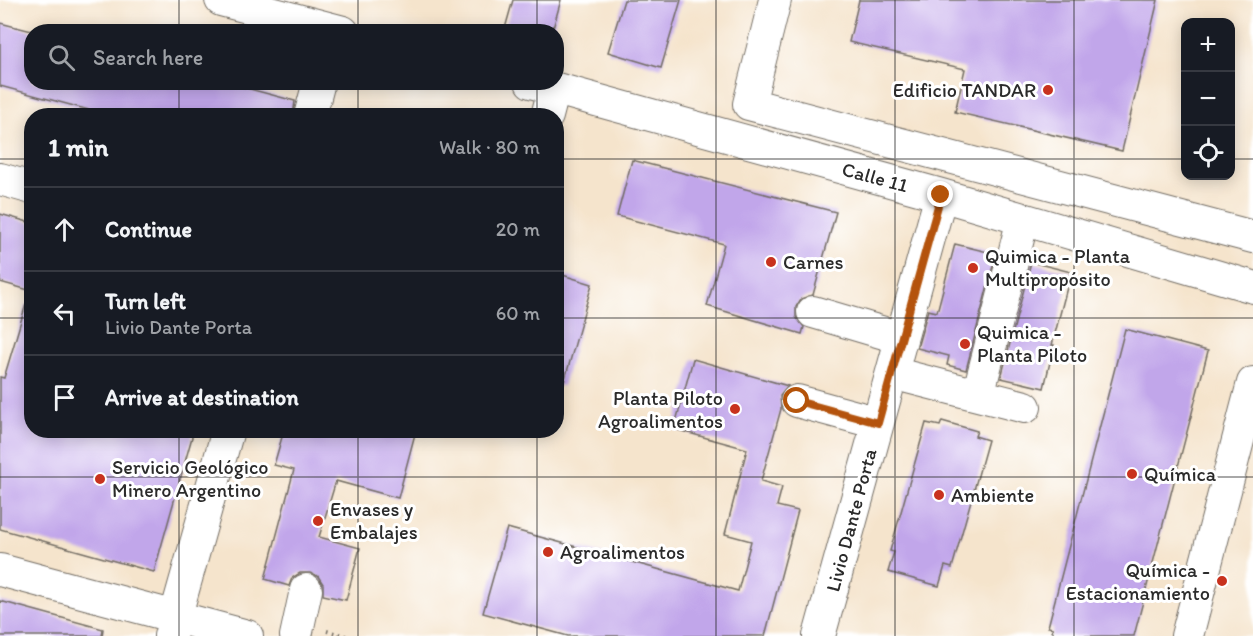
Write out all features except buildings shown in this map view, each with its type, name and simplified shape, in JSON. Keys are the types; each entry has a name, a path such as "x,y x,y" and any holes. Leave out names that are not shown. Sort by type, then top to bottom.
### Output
{"lane":[{"path":"221,0 312,24"},
{"path":"776,0 749,104 1253,237"},
{"path":"312,108 317,90"},
{"name":"Calle 11","path":"544,96 941,195 1253,286"},
{"path":"0,179 24,186"},
{"name":"Livio Dante Porta","path":"819,636 941,195"},
{"path":"978,395 1023,219"},
{"path":"813,312 901,338"},
{"path":"892,373 1025,407"},
{"path":"1187,636 1253,383"},
{"path":"797,401 878,423"},
{"path":"173,627 226,438"},
{"path":"0,570 173,627 247,636"},
{"path":"296,636 306,590"}],"place":[{"name":"Edificio TANDAR","path":"1048,90"},
{"name":"Carnes","path":"771,262"},
{"name":"Quimica - Planta Multipropósito","path":"973,268"},
{"name":"Quimica - Planta Piloto","path":"965,344"},
{"name":"Planta Piloto Agroalimentos","path":"735,409"},
{"name":"Química","path":"1132,474"},
{"name":"Servicio Geológico Minero Argentino","path":"100,479"},
{"name":"Ambiente","path":"939,495"},
{"name":"Envases y Embalajes","path":"318,521"},
{"name":"Agroalimentos","path":"548,552"},
{"name":"Química - Estacionamiento","path":"1222,581"}],"route":[{"path":"797,401 878,423 941,195"}]}
